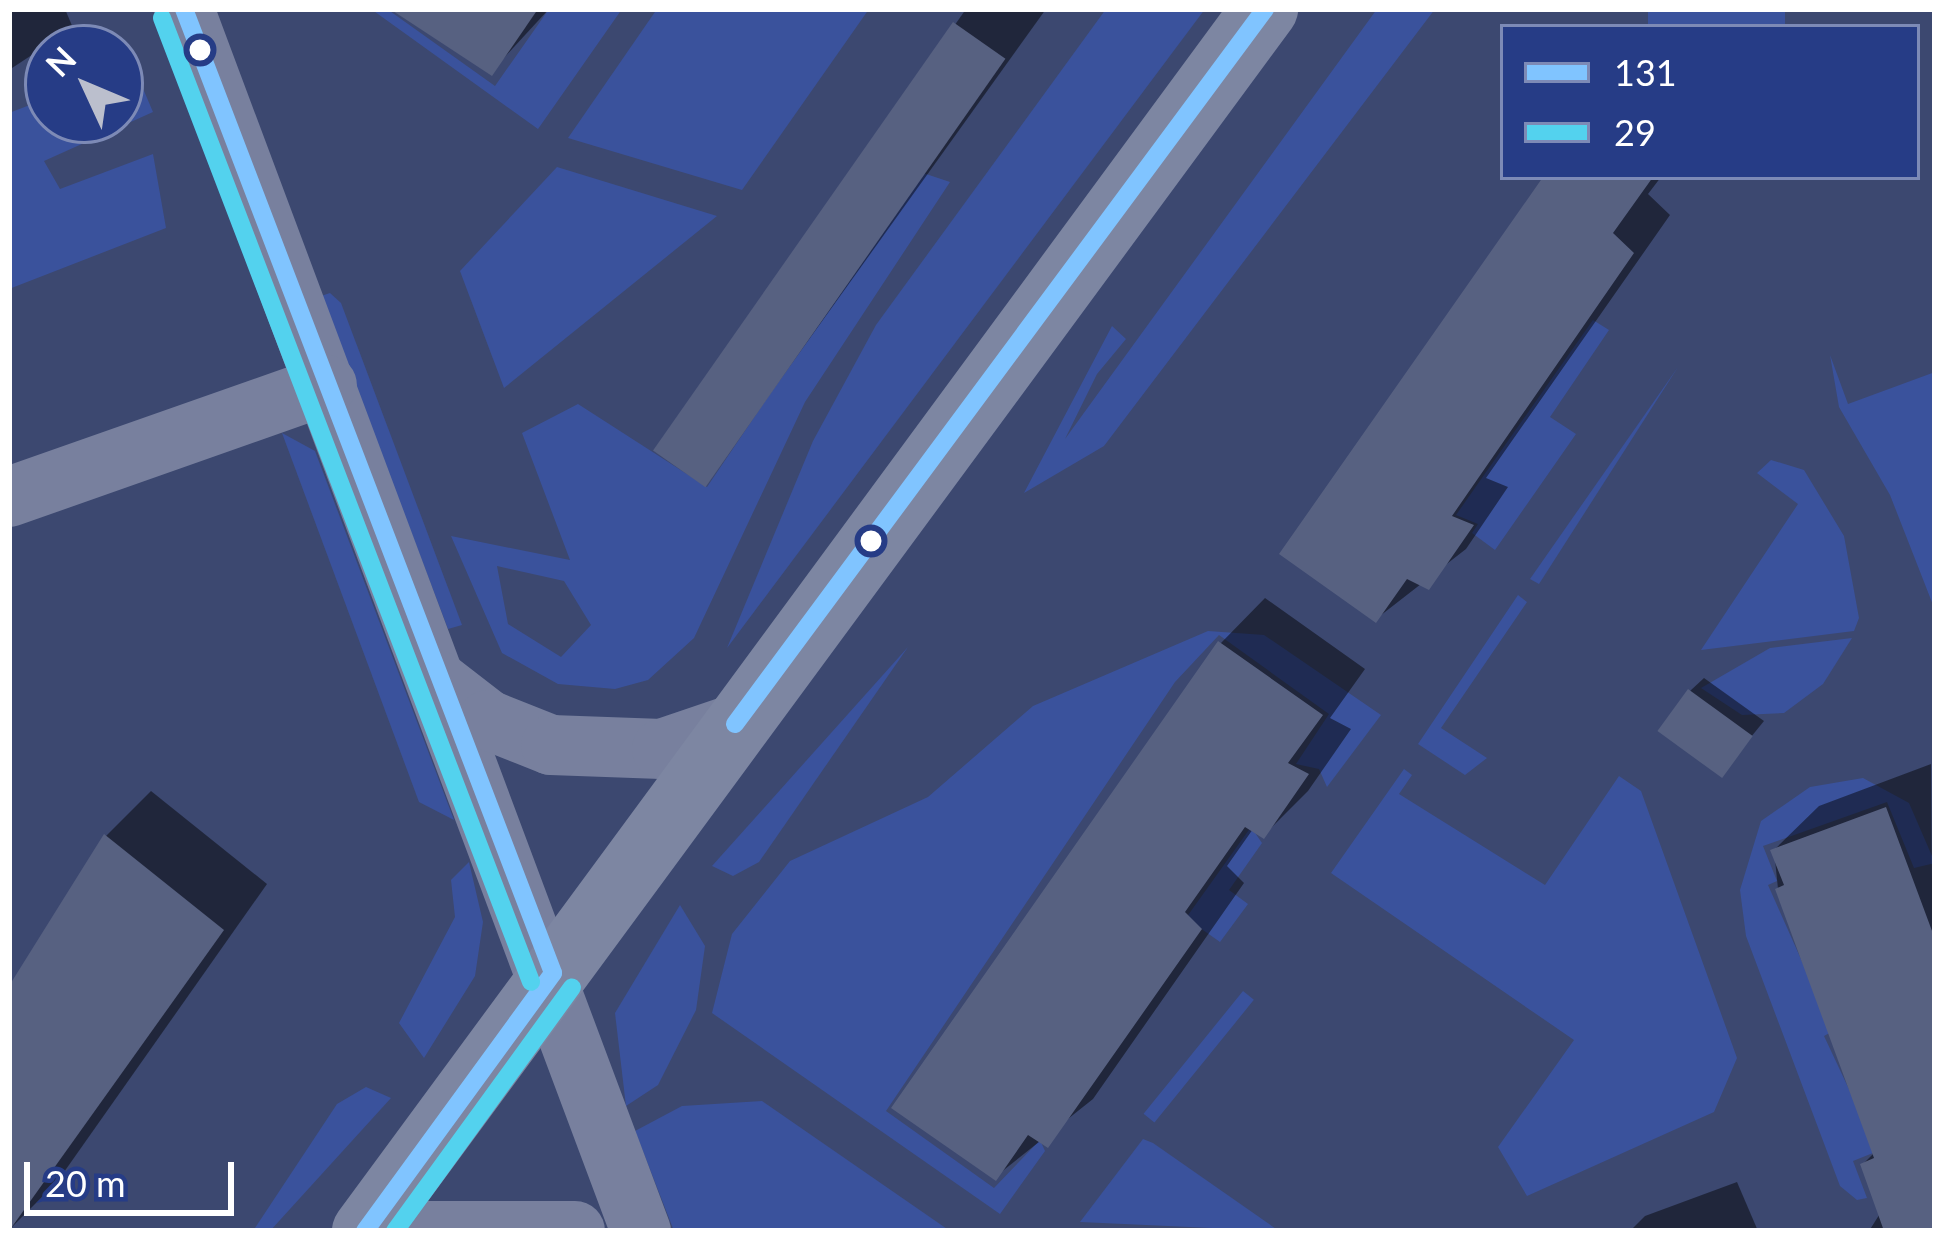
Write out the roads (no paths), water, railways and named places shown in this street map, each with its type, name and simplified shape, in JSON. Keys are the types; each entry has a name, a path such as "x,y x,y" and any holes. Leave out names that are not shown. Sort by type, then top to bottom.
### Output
{"main road":[{"path":"365,1231 1265,9"}],"street":[{"path":"184,9 434,678 553,974 641,1231"},
{"path":"9,497 327,385"},
{"path":"434,678 488,720 551,745 662,749 734,724"},
{"path":"404,1231 575,1231"}]}
